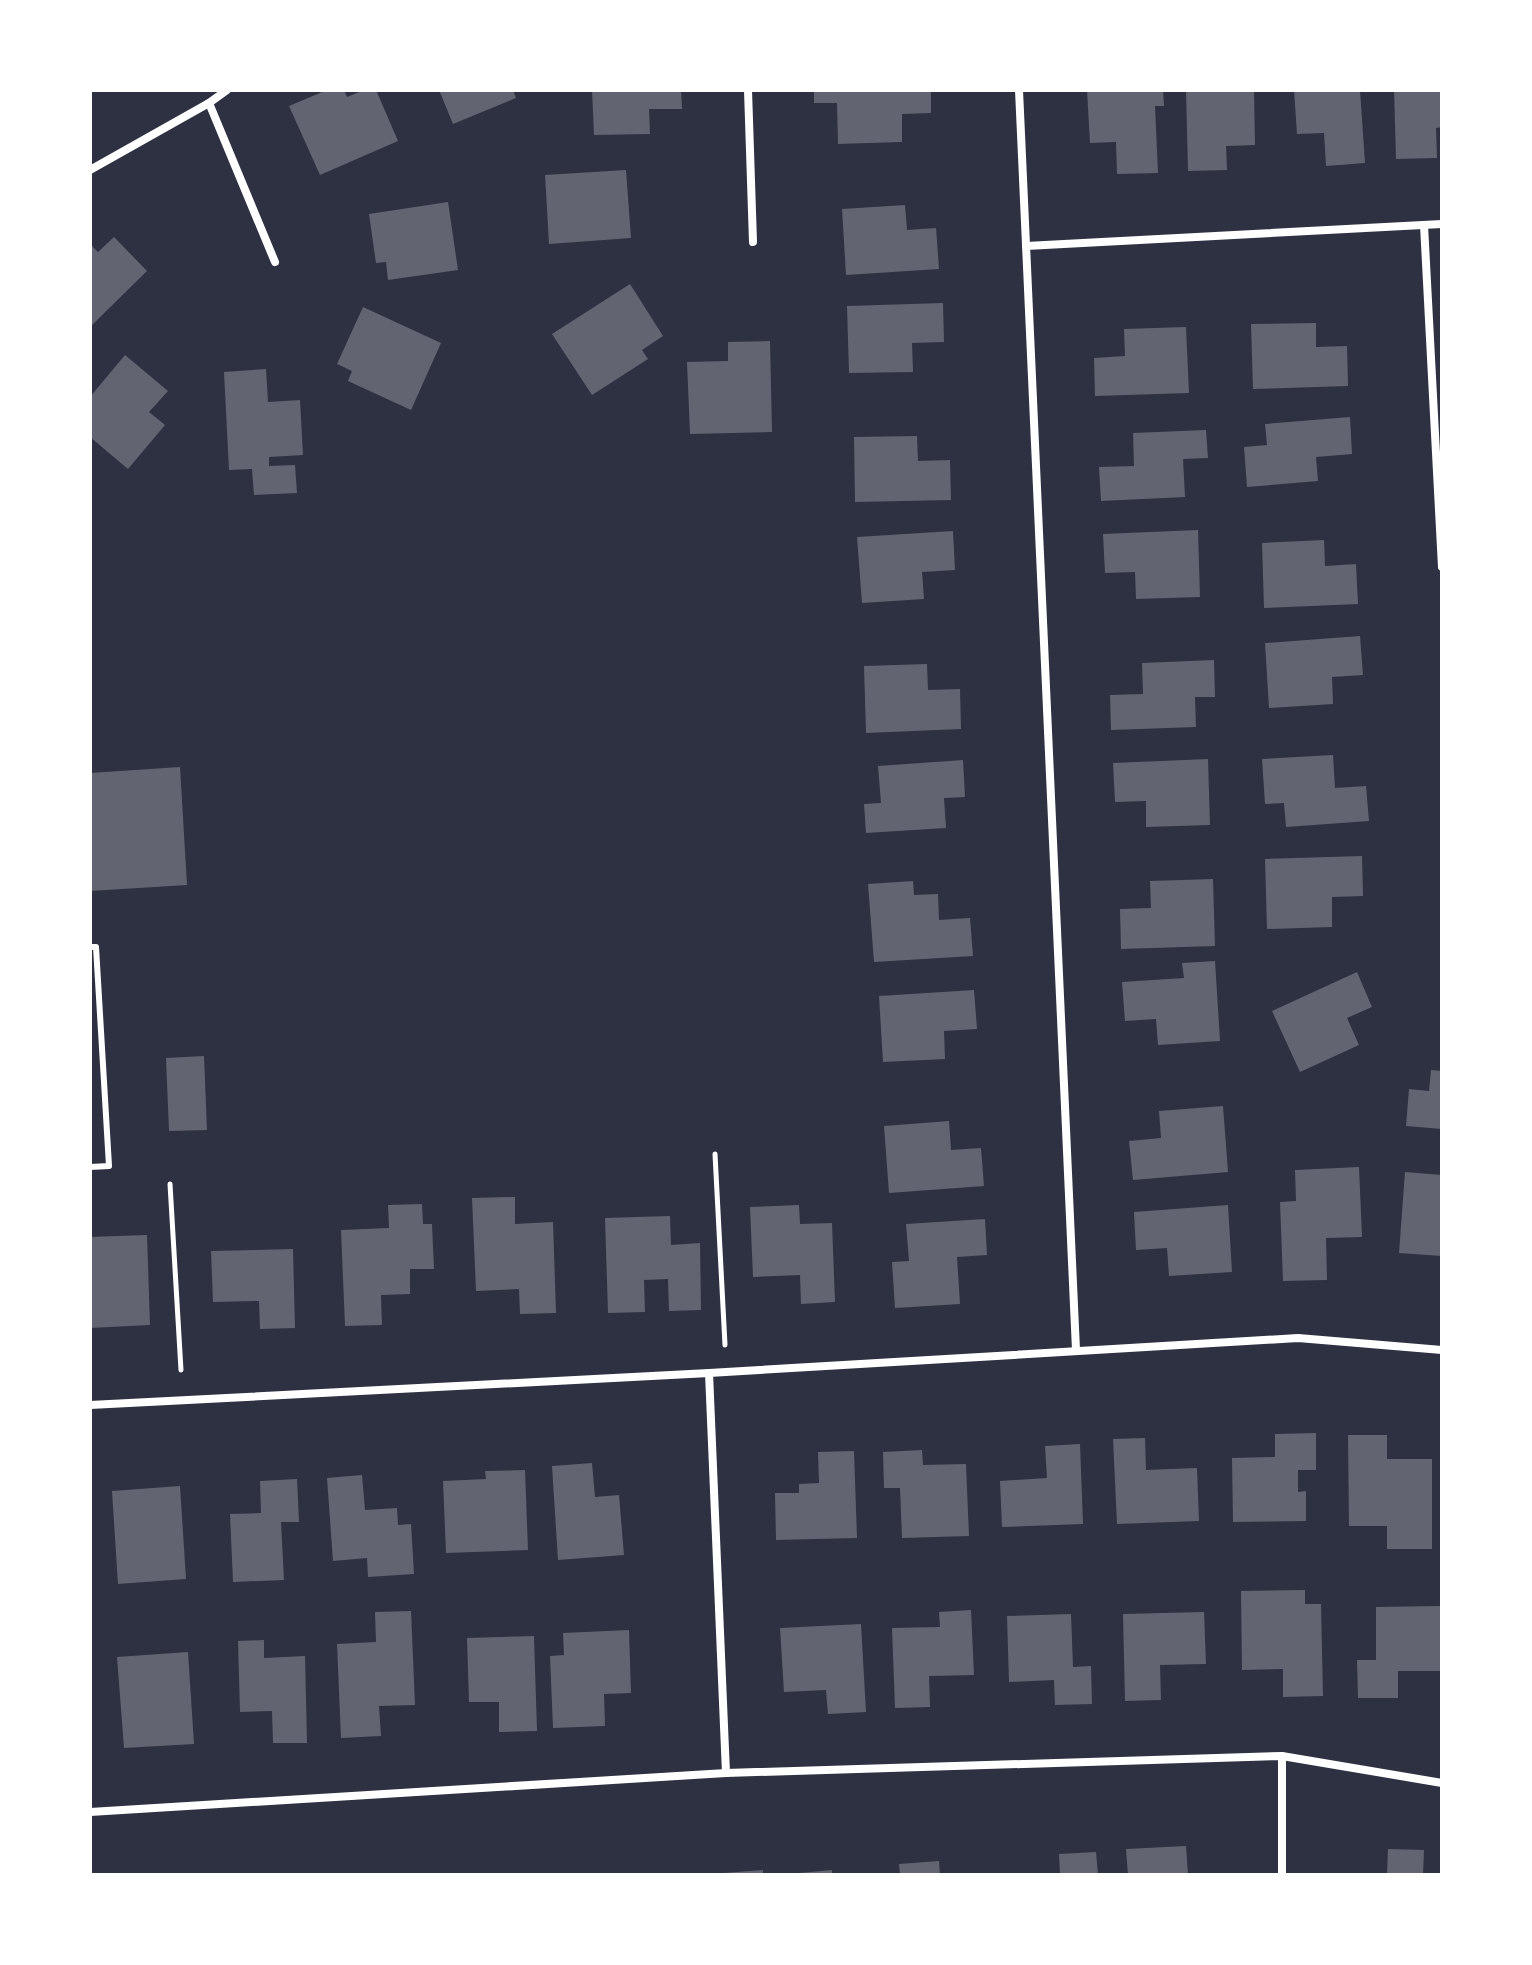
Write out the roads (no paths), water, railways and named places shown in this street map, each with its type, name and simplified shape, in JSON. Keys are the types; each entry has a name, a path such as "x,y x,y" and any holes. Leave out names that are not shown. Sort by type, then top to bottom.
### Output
{"street":[{"path":"90,170 227,90"},
{"path":"748,90 753,242"},
{"path":"1019,90 1076,1350"},
{"path":"209,103 275,262"},
{"path":"1026,246 1442,224"},
{"path":"1424,225 1442,567"},
{"path":"90,1405 1298,1338 1442,1350"},
{"path":"709,1373 726,1773"},
{"path":"1282,1756 1282,1875"},
{"path":"90,1812 726,1773 1282,1756 1442,1783"}],"lane":[{"path":"90,947 96,947 109,1166 90,1167"}]}
